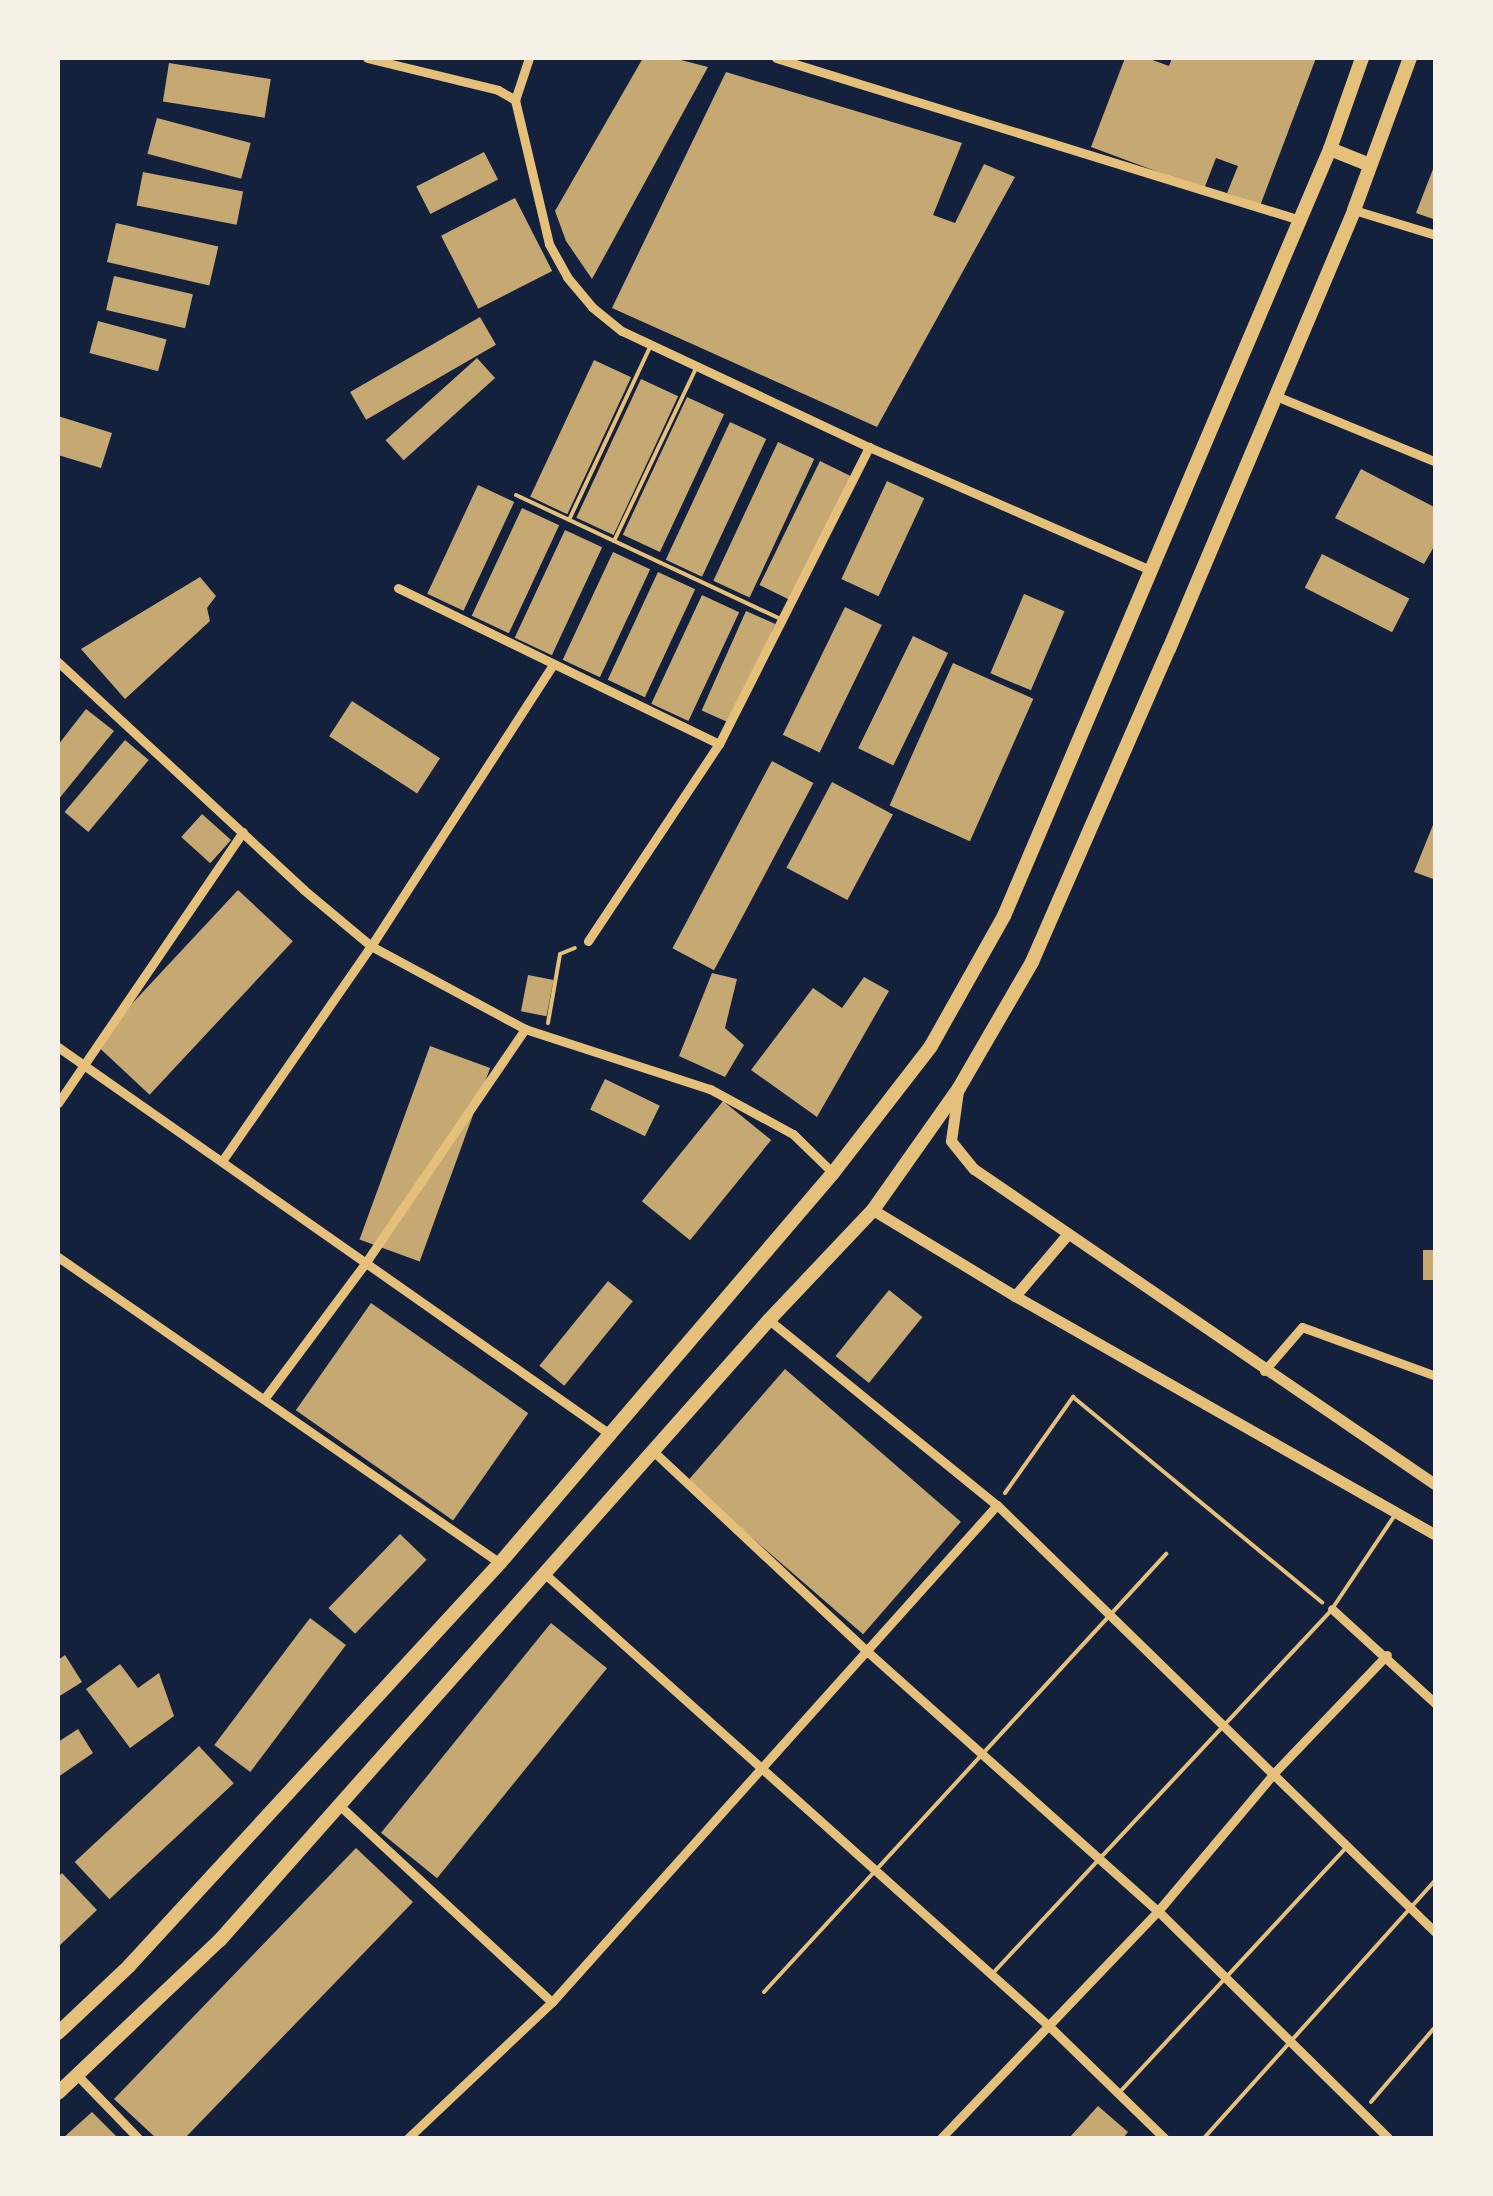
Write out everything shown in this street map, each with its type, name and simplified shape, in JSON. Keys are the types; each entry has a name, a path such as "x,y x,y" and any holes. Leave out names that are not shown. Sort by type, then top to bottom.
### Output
{"main road":[{"path":"58,2033 129,1966 500,1563 834,1173 932,1046 1004,916 1330,149 1362,58"},
{"path":"58,2093 220,1940 769,1320 873,1210 959,1088 1032,962 1354,210 1410,58"},
{"path":"1330,149 1370,165"}],"street":[{"path":"367,58 498,90 514,100"},
{"path":"530,58 514,100 549,244 567,278 592,307 622,331 868,447 1151,570"},
{"path":"776,58 1300,220"},
{"path":"1354,210 1436,236"},
{"path":"1276,396 1436,462"},
{"path":"588,941 719,744 868,447"},
{"path":"398,588 719,744"},
{"path":"58,662 371,946 525,1029 710,1089 793,1134 834,1173"},
{"path":"222,1161 371,946 552,666"},
{"path":"58,1102 243,832"},
{"path":"264,1399 364,1265 525,1029"},
{"path":"58,1047 611,1435"},
{"path":"959,1088 952,1141 974,1170 1436,1485"},
{"path":"873,1210 1014,1296 1436,1535"},
{"path":"1014,1296 1066,1235"},
{"path":"58,1257 500,1563"},
{"path":"769,1320 997,1505 1436,1933"},
{"path":"1264,1371 1302,1328 1436,1376"},
{"path":"654,1452 869,1653 1158,1912 1388,2138"},
{"path":"408,2138 552,2002 869,1653 997,1505"},
{"path":"545,1574 1050,2026 1164,2138"},
{"path":"1332,1609 1387,1655 1436,1704"},
{"path":"941,2138 1158,1912 1275,1772 1387,1655"},
{"path":"339,1805 552,2002"},
{"path":"78,2076 138,2138"}],"lane":[{"path":"569,520 652,344"},
{"path":"614,541 696,366"},
{"path":"516,495 782,619"},
{"path":"992,1974 1332,1609 1398,1511"},
{"path":"764,1992 1166,1554"},
{"path":"1118,2094 1348,1845"},
{"path":"1204,2138 1436,1879"}],"path":[{"path":"546,1035 560,954 588,941"},
{"path":"997,1505 1073,1397 1332,1609"},
{"path":"1362,2112 1436,2026"}],"building":[{"path":"643,58 673,58 708,67 592,279 566,241 555,211"},
{"path":"1125,58 1147,58 1169,66 1172,58 1316,58 1260,206 1227,193 1238,166 1216,158 1204,189 1091,147"},
{"path":"169,63 271,79 265,118 163,102"},
{"path":"726,72 962,143 933,215 955,223 984,164 1015,177 877,427 612,308"},
{"path":"157,118 251,143 241,179 147,154"},
{"path":"484,152 498,180 430,214 416,187"},
{"path":"1436,164 1436,220 1416,213"},
{"path":"143,172 243,191 237,225 137,205"},
{"path":"515,198 552,271 478,309 441,236"},
{"path":"116,223 218,247 209,286 107,262"},
{"path":"114,276 193,294 185,328 106,310"},
{"path":"480,317 496,345 366,420 350,392"},
{"path":"98,321 167,339 158,371 89,353"},
{"path":"477,358 495,378 404,460 386,440"},
{"path":"594,360 631,377 567,514 530,497"},
{"path":"641,379 678,396 613,535 576,518"},
{"path":"687,397 724,414 660,552 623,535"},
{"path":"58,416 112,433 101,468 58,455"},
{"path":"730,422 766,439 702,577 666,560"},
{"path":"778,442 814,459 750,598 713,581"},
{"path":"820,461 851,476 790,600 760,585"},
{"path":"1361,469 1436,508 1436,543 1424,564 1335,518"},
{"path":"887,481 924,498 879,596 841,579"},
{"path":"478,485 514,502 464,611 427,594"},
{"path":"522,508 559,525 509,633 472,616"},
{"path":"565,530 602,547 552,655 515,638"},
{"path":"613,552 650,569 600,677 563,660"},
{"path":"1322,554 1409,598 1392,632 1305,588"},
{"path":"658,572 695,589 645,697 608,680"},
{"path":"200,577 216,596 207,608 210,621 125,699 81,649"},
{"path":"1024,594 1065,611 1031,690 990,673"},
{"path":"702,595 739,612 688,721 651,704"},
{"path":"845,607 882,625 820,753 783,735"},
{"path":"746,611 775,624 731,724 702,711"},
{"path":"913,636 948,653 893,765 858,748"},
{"path":"953,663 1033,699 970,841 890,806"},
{"path":"352,701 440,758 417,793 329,736"},
{"path":"86,709 114,731 58,800 58,745"},
{"path":"125,740 149,760 88,832 65,812"},
{"path":"772,761 813,783 714,970 672,948"},
{"path":"832,782 893,814 847,900 786,868"},
{"path":"202,814 231,840 210,863 181,837"},
{"path":"1436,820 1436,880 1414,872"},
{"path":"238,890 293,941 150,1095 95,1044"},
{"path":"712,973 737,979 725,1028 744,1045 725,1077 679,1056"},
{"path":"528,975 554,980 546,1016 521,1011"},
{"path":"864,977 889,991 817,1117 751,1070 813,988 842,1008"},
{"path":"430,1046 490,1068 420,1261 360,1240"},
{"path":"605,1079 660,1106 645,1136 590,1110"},
{"path":"723,1101 771,1140 690,1240 642,1201"},
{"path":"1423,1250 1436,1250 1436,1280 1423,1280"},
{"path":"608,1281 633,1301 564,1386 539,1366"},
{"path":"889,1290 922,1317 869,1383 836,1356"},
{"path":"371,1303 528,1413 453,1520 296,1410"},
{"path":"785,1369 961,1522 863,1634 687,1481"},
{"path":"400,1534 427,1560 355,1634 328,1608"},
{"path":"310,1618 346,1645 250,1772 214,1745"},
{"path":"551,1623 607,1668 437,1878 381,1833"},
{"path":"65,1655 82,1682 58,1697 58,1660"},
{"path":"120,1664 138,1688 159,1673 174,1716 130,1748 86,1689"},
{"path":"78,1729 93,1753 58,1777 58,1742"},
{"path":"199,1746 234,1783 109,1899 75,1862"},
{"path":"356,1848 413,1902 185,2138 156,2138 114,2099"},
{"path":"62,1873 97,1910 58,1947 58,1877"},
{"path":"1098,2106 1128,2132 1123,2138 1069,2138"},
{"path":"92,2112 118,2138 63,2138"}]}
